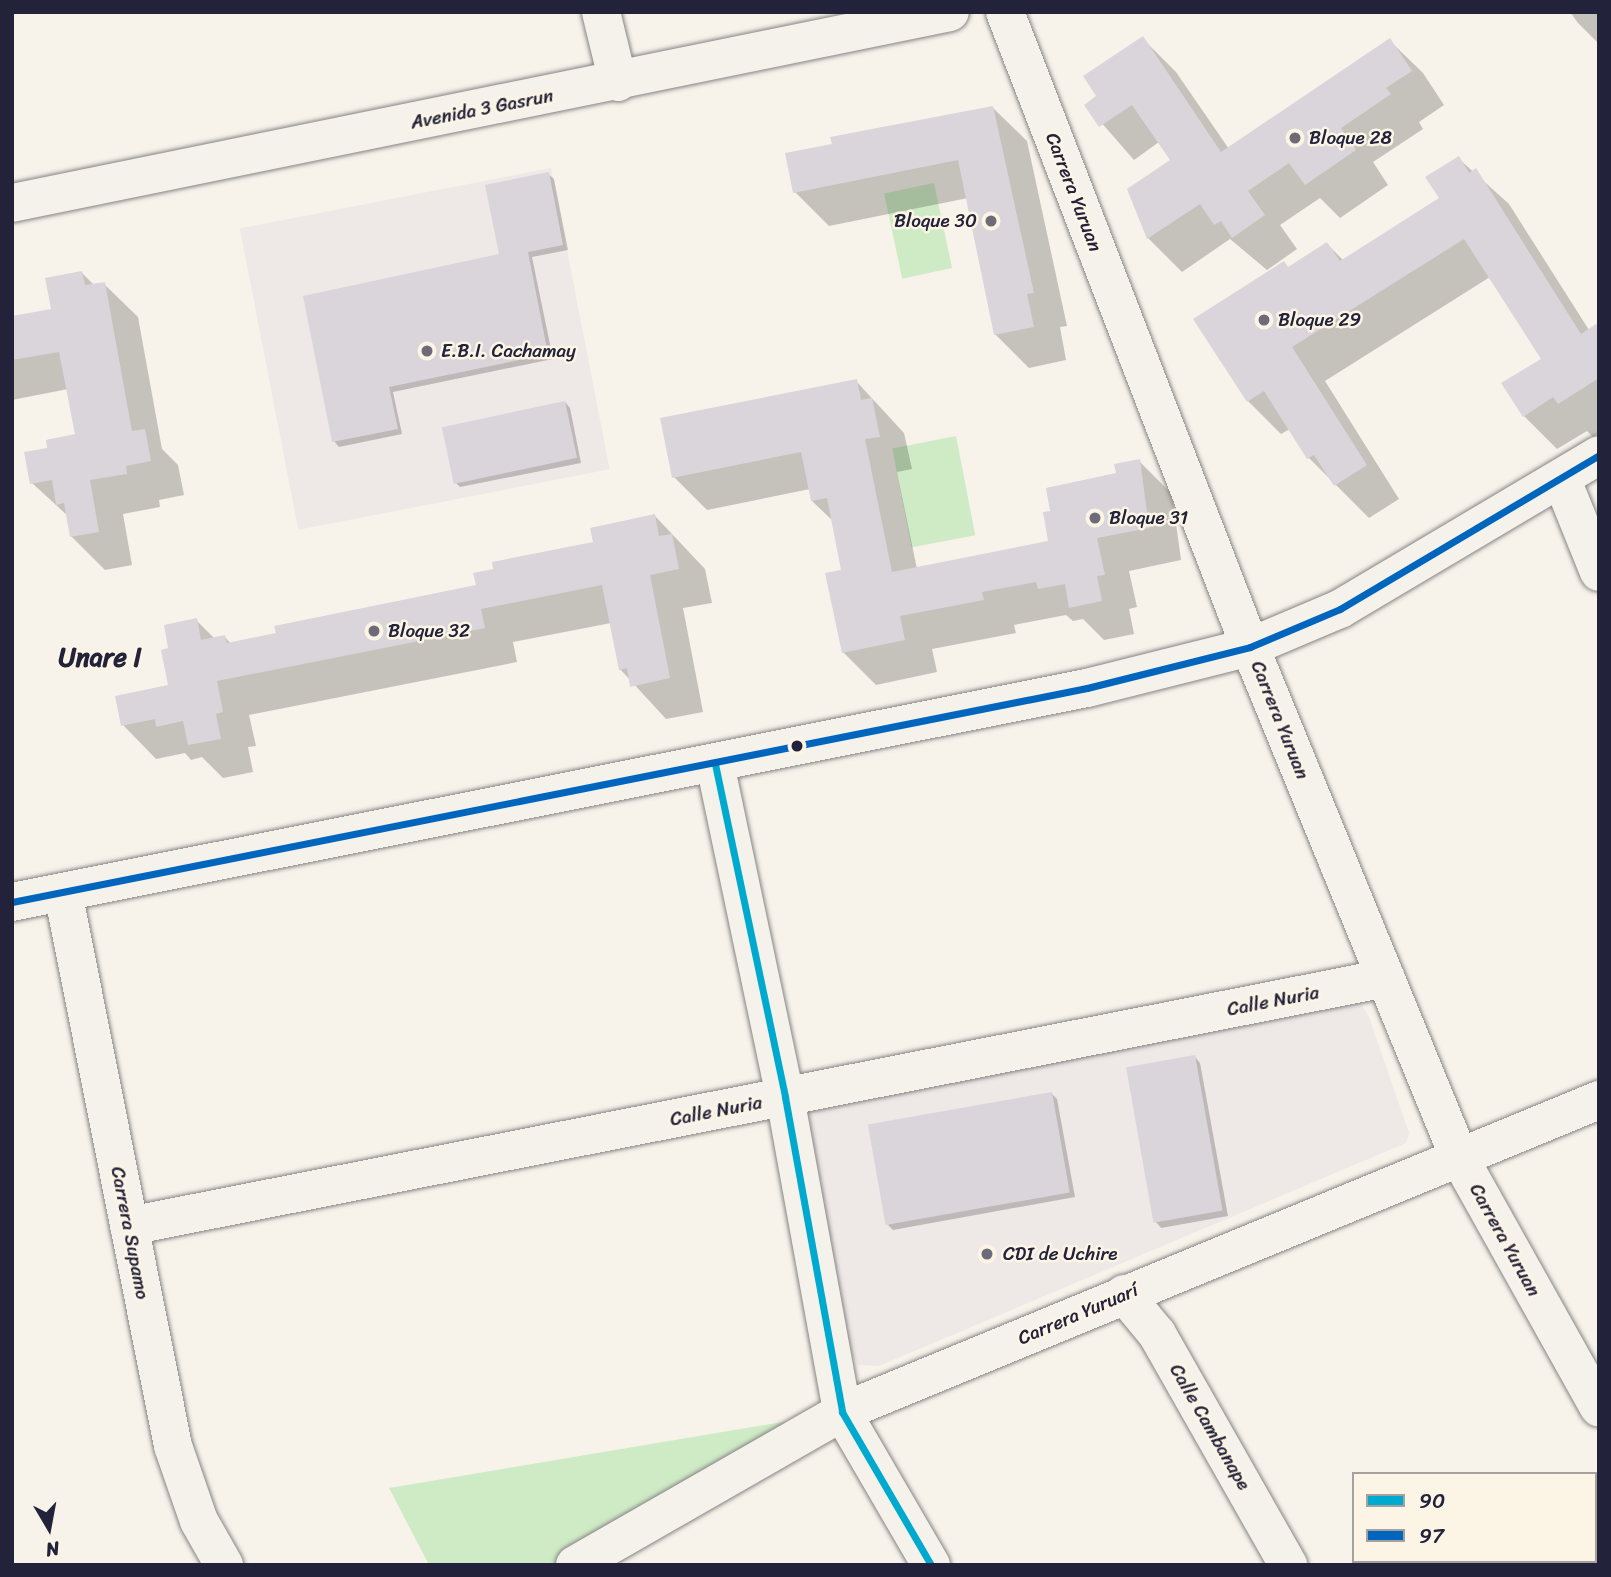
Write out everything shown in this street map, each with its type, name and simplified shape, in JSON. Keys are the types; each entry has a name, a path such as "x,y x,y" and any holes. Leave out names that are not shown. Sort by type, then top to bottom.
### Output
{"street":[{"path":"601,12 618,82"},
{"name":"Avenida 3 Gasrun","path":"12,203 618,82 950,12"},
{"name":"Carrera Yuruan","path":"1005,12 1250,647 1459,1157 1599,1408"},
{"path":"12,902 1087,688 1250,647 1340,609 1562,480 1599,455"},
{"path":"1562,480 1599,572"},
{"path":"715,764 785,1097 842,1412 931,1565"},
{"name":"Carrera Supamo","path":"62,892 173,1446 199,1521 224,1565"},
{"name":"Calle Nuria","path":"129,1226 1386,978"},
{"name":"Carrera Yuruarí","path":"579,1564 842,1412 1599,1100"},
{"name":"Calle Cambanape","path":"1124,1294 1157,1334 1289,1565"}],"shaded area":[{"name":"E.B.I. Cachamay","path":"551,168 610,469 298,530 240,228"},
{"name":"CDI de Uchire","path":"1356,996 1369,1017 1409,1133 1406,1143 879,1366 858,1365 850,1354 801,1111"}],"green space":[{"path":"934,183 952,268 902,279 884,194"},
{"path":"956,436 975,535 911,548 892,448"},
{"path":"842,1412 575,1565 429,1565 389,1488"}],"building":[{"name":"Bloque 28","path":"1143,36 1221,152 1390,38 1412,71 1386,88 1391,94 1341,128 1356,150 1305,185 1289,163 1248,191 1265,215 1232,238 1221,221 1214,225 1200,204 1147,239 1127,189 1170,160 1132,105 1099,127 1084,105 1096,96 1083,76"},
{"name":"Bloque 30","path":"993,106 1034,293 1027,294 1034,327 994,335 958,160 793,193 785,153 832,144 830,137"},
{"name":"Bloque 29","path":"1459,156 1469,173 1476,168 1581,334 1599,322 1599,378 1558,404 1553,397 1523,417 1501,383 1541,359 1464,239 1292,347 1367,465 1334,486 1314,455 1307,459 1264,391 1247,402 1193,319 1284,261 1288,267 1327,242 1340,261 1439,198 1425,177"},
{"path":"549,172 563,245 528,252 548,354 389,387 398,429 332,442 303,296 499,254 485,185"},
{"path":"82,271 85,285 105,282 132,431 145,429 151,461 126,466 127,474 90,480 99,532 70,537 64,503 56,505 52,480 30,484 24,452 47,448 46,440 75,434 59,352 12,360 12,316 51,309 45,278"},
{"name":"Bloque 31","path":"857,379 861,400 872,398 880,437 865,439 892,572 1048,541 1043,512 1050,511 1046,488 1116,473 1114,464 1140,459 1149,528 1097,538 1105,575 1097,576 1102,601 1069,608 1065,584 1038,589 1036,582 982,592 984,600 900,616 905,640 842,653 825,573 841,570 827,498 811,501 801,452 672,478 660,418"},
{"path":"565,401 577,458 454,484 442,427"},
{"name":"Bloque 32","path":"655,514 659,536 672,534 679,569 650,575 670,678 630,687 627,668 619,670 602,585 481,609 485,628 217,681 223,712 216,714 221,739 188,745 183,721 156,727 155,719 121,726 115,696 168,685 161,650 168,648 164,625 197,618 201,640 225,635 227,643 276,633 274,626 476,585 473,573 493,569 492,562 593,542 590,528"},
{"path":"1195,1055 1222,1211 1153,1223 1126,1067"},
{"path":"1052,1092 1070,1192 886,1225 868,1124"}],"transit line":[{"name":"97","path":"12,902 1087,688 1250,647 1340,609 1599,455"},
{"name":"90","path":"715,764 785,1097 842,1412 931,1565"}],"place":[{"name":"Bloque 28","path":"1295,138"},
{"name":"Bloque 30","path":"991,221"},
{"name":"Bloque 29","path":"1264,320"},
{"name":"E.B.I. Cachamay","path":"427,351"},
{"name":"Bloque 31","path":"1095,518"},
{"name":"Bloque 32","path":"374,631"},
{"name":"CDI de Uchire","path":"987,1254"}],"district":[{"name":"Unare I","path":"100,658"}]}
